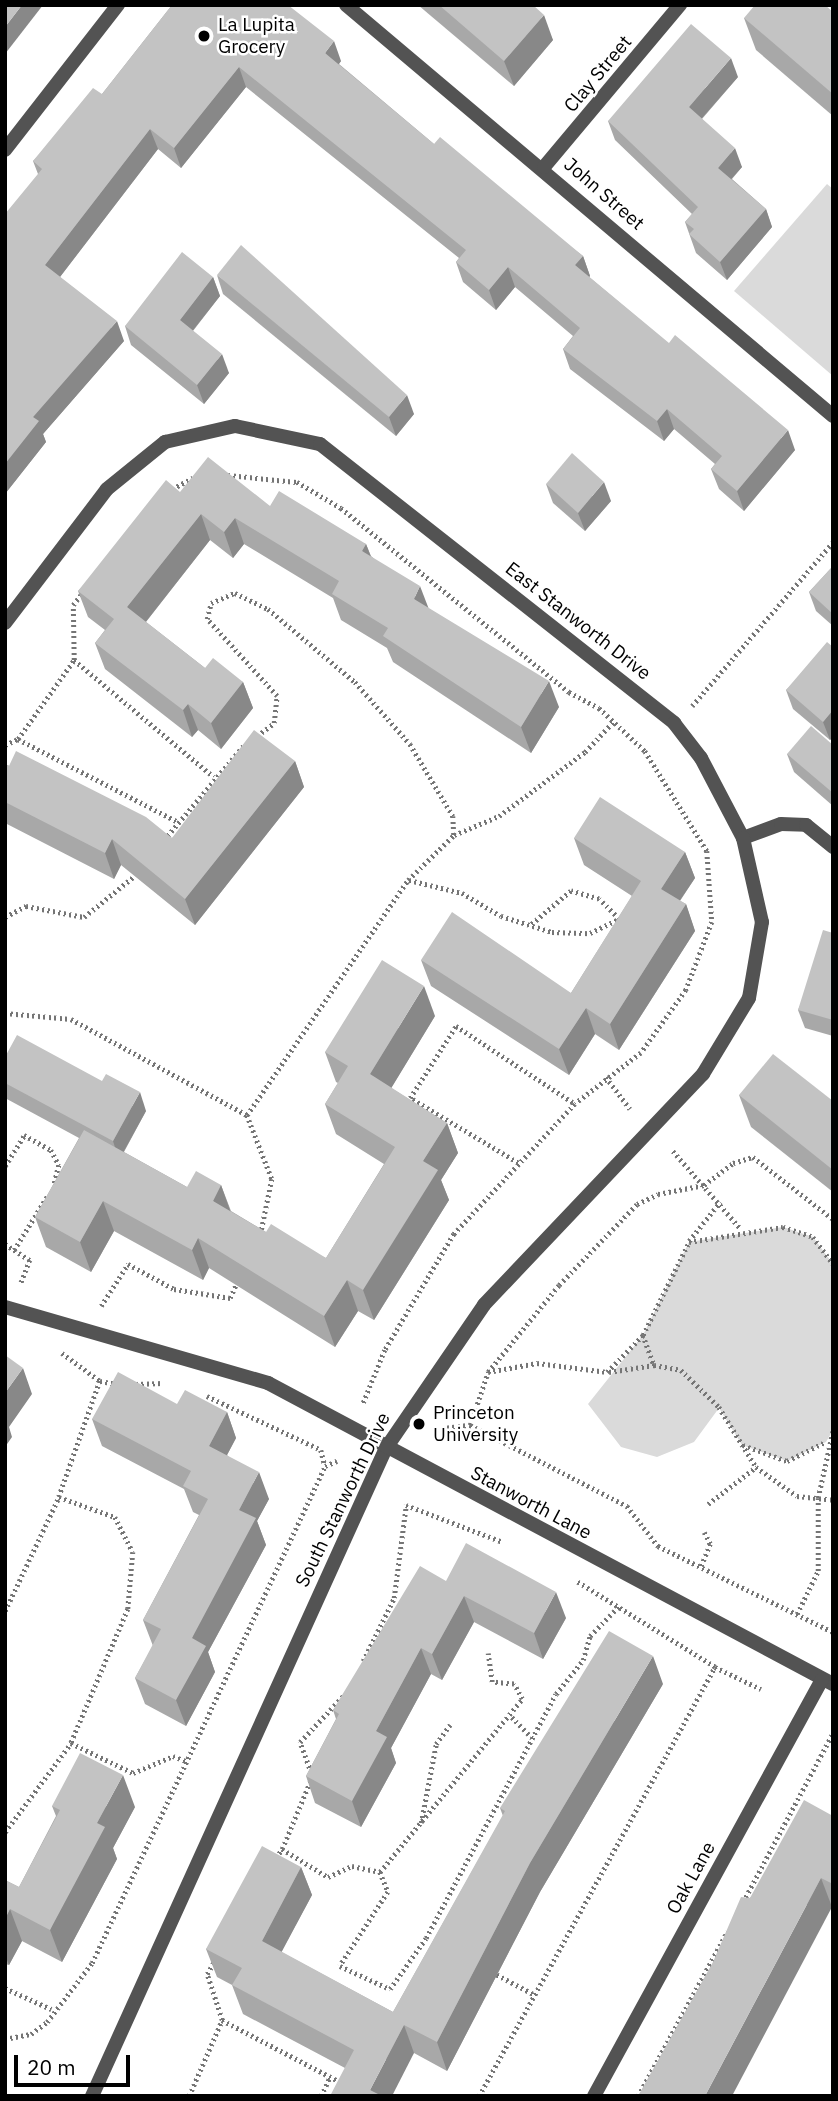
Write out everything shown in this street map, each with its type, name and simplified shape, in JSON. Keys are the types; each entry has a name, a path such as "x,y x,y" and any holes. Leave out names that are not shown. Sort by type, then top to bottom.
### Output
{"street":[{"path":"5,150 118,5"},
{"name":"John Street","path":"346,5 544,167 833,416"},
{"name":"Clay Street","path":"544,167 680,5"},
{"name":"East Stanworth Drive","path":"5,623 132,463 199,430 234,426 320,444 674,723 701,758 744,838 762,922 749,998"},
{"path":"744,838 781,824 806,825 833,847"},
{"name":"South Stanworth Drive","path":"92,2096 386,1447 484,1305 703,1074 749,998"},
{"name":"Stanworth Lane","path":"5,1307 224,1366 386,1447 827,1681"},
{"name":"Oak Lane","path":"594,2096 827,1681"}],"path":[{"path":"167,492 210,475"},
{"path":"221,475 297,482 341,508 613,722 645,751 707,851 712,922 686,990 641,1053 606,1077 575,1104 454,1234 385,1350 362,1405"},
{"path":"687,712 833,542"},
{"path":"5,745 18,739 74,660 73,605 90,583"},
{"path":"157,849 214,777 274,723 277,696 207,619 211,603 235,593 268,609 355,682 410,744 453,816 454,835"},
{"path":"74,660 214,777"},
{"path":"247,1115 408,880 454,835 499,816 585,752 613,722"},
{"path":"18,739 178,821"},
{"path":"5,917 26,906 84,917 111,900 142,868"},
{"path":"408,880 462,894 531,925 590,933 619,919 598,899 571,891 531,925"},
{"path":"5,1013 71,1019 247,1115 272,1179 268,1218 257,1241"},
{"path":"518,1163 410,1098 456,1026 575,1104"},
{"path":"606,1077 630,1109"},
{"path":"5,1166 24,1135 51,1150 59,1165 14,1250"},
{"path":"673,1151 741,1229"},
{"path":"470,1425 488,1372 637,1204 704,1185 733,1163 753,1157 833,1219"},
{"path":"607,1372 643,1335 689,1242 720,1202"},
{"path":"689,1242 741,1229 783,1227 813,1237 833,1264"},
{"path":"101,1306 128,1264 174,1289 230,1298 241,1275"},
{"path":"643,1335 654,1365"},
{"path":"56,1349 100,1381 173,1384"},
{"path":"488,1372 537,1363 607,1372 654,1365 681,1370 719,1407 756,1467 797,1496 833,1500"},
{"path":"5,1611 59,1497 100,1381"},
{"path":"5,2039 31,2034 92,1963 325,1466 321,1450 195,1391"},
{"path":"436,1429 470,1425 627,1506 658,1546 833,1632"},
{"path":"797,1614 818,1572 818,1498 826,1442 833,1430"},
{"path":"743,1445 787,1461 826,1442"},
{"path":"325,1466 337,1461"},
{"path":"708,1504 756,1467"},
{"path":"5,1832 71,1743 128,1609 133,1552 115,1517 59,1497"},
{"path":"361,1666 394,1598 406,1505 507,1544"},
{"path":"701,1566 710,1544 704,1532"},
{"path":"564,1574 715,1667 761,1689"},
{"path":"380,1872 388,1892 340,1966 390,1989 426,1938 533,1738 583,1660 590,1636 619,1606"},
{"path":"380,1872 512,1717 522,1699 514,1684 492,1682 488,1653"},
{"path":"479,2096 715,1667"},
{"path":"268,1871 282,1849 312,1777 300,1742 349,1689"},
{"path":"512,1717 533,1738"},
{"path":"421,1824 436,1744 450,1725"},
{"path":"737,1912 833,1733"},
{"path":"71,1743 133,1773 173,1756 186,1761"},
{"path":"797,1802 809,1808"},
{"path":"282,1849 328,1877 352,1866 380,1872"},
{"path":"638,2096 731,1924"},
{"path":"426,1938 438,1944"},
{"path":"189,2096 222,2020 207,1974 220,1951"},
{"path":"487,1969 535,1995"},
{"path":"5,1988 51,2009"},
{"path":"222,2020 354,2090"},
{"path":"321,2096 330,2077"}],"shaded area":[{"path":"827,184 833,189 833,376 734,291"},
{"path":"783,1227 813,1237 833,1264 833,1430 826,1442 787,1461 742,1445 719,1408 694,1442 657,1457 621,1447 588,1404 643,1335 689,1242"}],"building":[{"path":"5,5 22,5 5,27"},
{"path":"172,5 288,5 334,41 325,53 434,144 440,137 583,256 575,265 669,343 675,335 788,430 737,491 711,469 722,456 667,409 657,421 563,349 580,328 508,267 489,290 456,262 466,250 239,67 174,148 150,129 45,265 117,321 33,417 39,421 5,464 5,214 42,169 33,161 93,88 102,94"},
{"path":"439,5 533,5 544,15 504,61"},
{"path":"755,5 825,5 833,12 833,94 744,18"},
{"path":"691,24 731,58 689,107 735,148 718,168 766,209 720,262 689,234 694,229 685,222 698,207 608,121"},
{"path":"241,245 407,395 389,417 217,275"},
{"path":"182,252 213,277 180,320 222,354 197,385 125,326"},
{"path":"572,453 604,482 578,513 546,484"},
{"path":"208,457 270,506 279,491 366,544 362,551 420,586 414,599 549,681 521,727 383,636 388,628 332,594 339,581 235,518 224,532 201,514 127,607 205,668 213,658 243,682 211,723 188,704 183,710 95,643 114,619 78,591 166,480 180,492"},
{"path":"833,566 833,614 809,592"},
{"path":"827,642 833,647 833,710 823,722 786,690"},
{"path":"811,726 833,745 833,793 787,754"},
{"path":"254,730 295,761 185,899 112,839 105,853 5,802 5,764 9,766 16,751 146,817 172,838"},
{"path":"600,797 685,852 661,889 686,904 610,1024 586,1008 559,1049 421,960 452,912 571,993 641,881 574,838"},
{"path":"823,930 833,933 833,1020 798,1010"},
{"path":"382,960 424,986 370,1074 447,1123 423,1161 438,1170 363,1290 347,1280 324,1316 198,1238 192,1250 103,1201 80,1242 35,1217 84,1130 187,1187 196,1171 221,1185 213,1201 266,1232 271,1224 326,1258 395,1147 325,1104 348,1066 325,1052"},
{"path":"17,1035 102,1081 106,1074 140,1092 113,1141 5,1083 5,1057"},
{"path":"773,1054 833,1101 833,1170 739,1095"},
{"path":"5,1355 23,1368 5,1393"},
{"path":"118,1372 177,1404 185,1390 227,1412 209,1446 259,1472 239,1510 256,1518 192,1638 206,1646 176,1700 135,1678 161,1629 143,1620 208,1499 183,1486 191,1471 92,1419"},
{"path":"466,1543 556,1592 534,1633 464,1596 432,1654 421,1648 376,1731 387,1737 352,1801 306,1776 339,1714 333,1710 420,1566 446,1581"},
{"path":"609,1631 653,1656 530,1863 437,2042 404,2025 370,2090 382,2096 330,2096 354,2050 232,1985 242,1968 206,1949 262,1846 301,1867 262,1941 393,2012 505,1811 500,1808"},
{"path":"80,1753 123,1775 97,1823 105,1827 50,1930 10,1909 5,1919 5,1880 19,1887 60,1810 52,1806"},
{"path":"804,1800 833,1816 833,1884 821,1878 705,2096 638,2096 713,1962 741,1897 750,1898"}],"place":[{"name":"La Lupita Grocery","path":"204,36"},
{"name":"Princeton University","path":"419,1424"}]}
